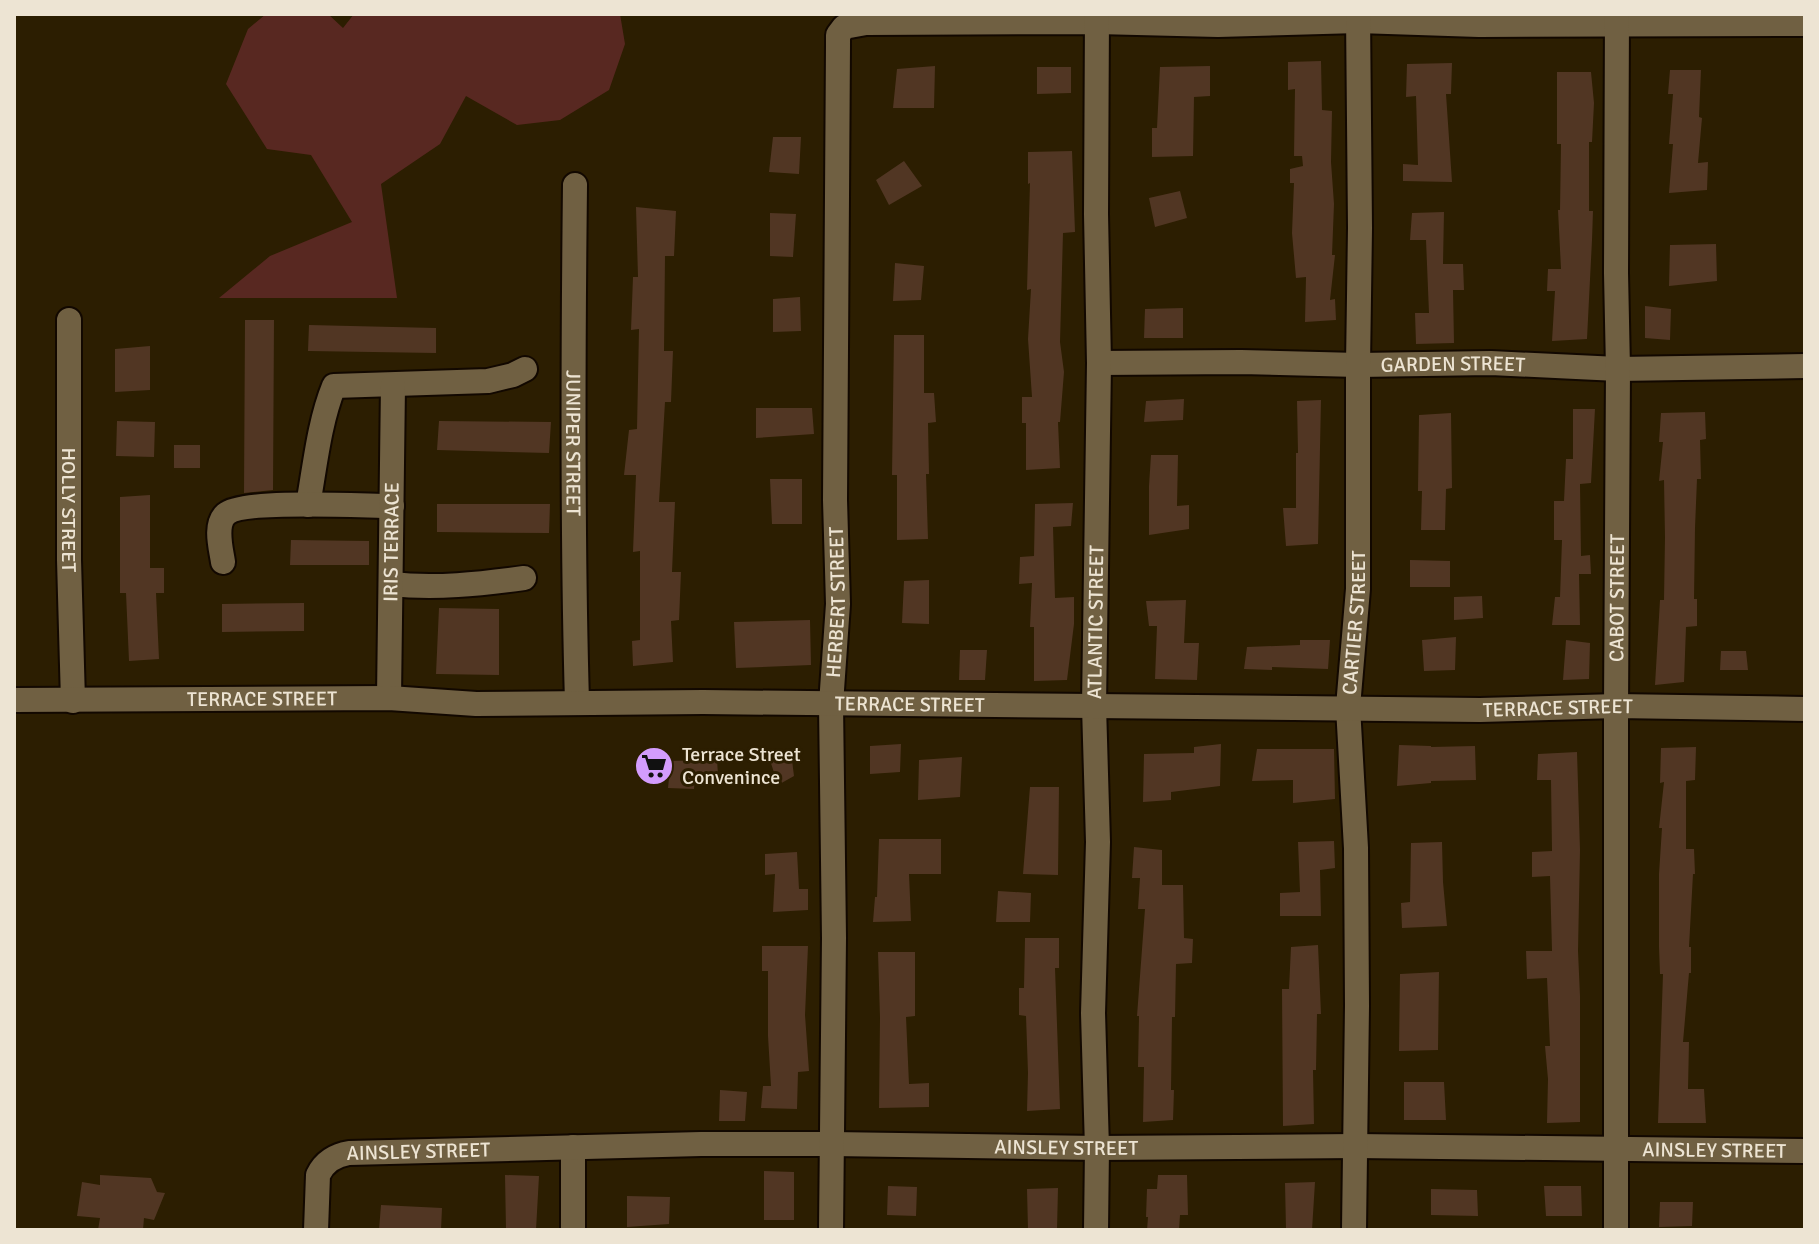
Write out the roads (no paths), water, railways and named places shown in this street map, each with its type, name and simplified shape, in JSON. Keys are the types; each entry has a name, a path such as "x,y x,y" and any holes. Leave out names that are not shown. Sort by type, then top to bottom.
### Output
{"street":[{"path":"1097,18 1218,25 1358,18 1479,25 1617,19 1729,26 1805,24"},
{"name":"HERBERT STREET","path":"831,1230 834,938 831,704 838,604 835,500 840,32 847,25 875,23 1097,18"},
{"name":"ATLANTIC STREET","path":"1096,1230 1093,1013 1098,842 1094,706 1099,363 1097,18"},
{"name":"CARTIER STREET","path":"1354,1230 1356,848 1348,707 1358,589 1358,18"},
{"name":"CABOT STREET","path":"1616,1230 1617,19"},
{"name":"JUNIPER STREET","path":"575,185 573,446 577,702"},
{"name":"HOLLY STREET","path":"69,320 69,560 73,701"},
{"name":"GARDEN STREET","path":"1099,363 1491,363 1618,369 1805,366"},
{"path":"308,505 334,386 488,381 525,369"},
{"name":"IRIS TERRACE","path":"389,698 393,385"},
{"path":"223,562 220,526 229,512 242,508 308,505 392,506"},
{"path":"391,584 437,586 524,578"},
{"name":"TERRACE STREET","path":"14,700 389,698 476,704 1805,709"},
{"name":"AINSLEY STREET","path":"316,1230 318,1175 322,1166 339,1155 349,1153 701,1144 1805,1151"},
{"path":"573,1147 573,1230"}],"place":[{"name":"Terrace Street Convenince","path":"654,766"}]}
